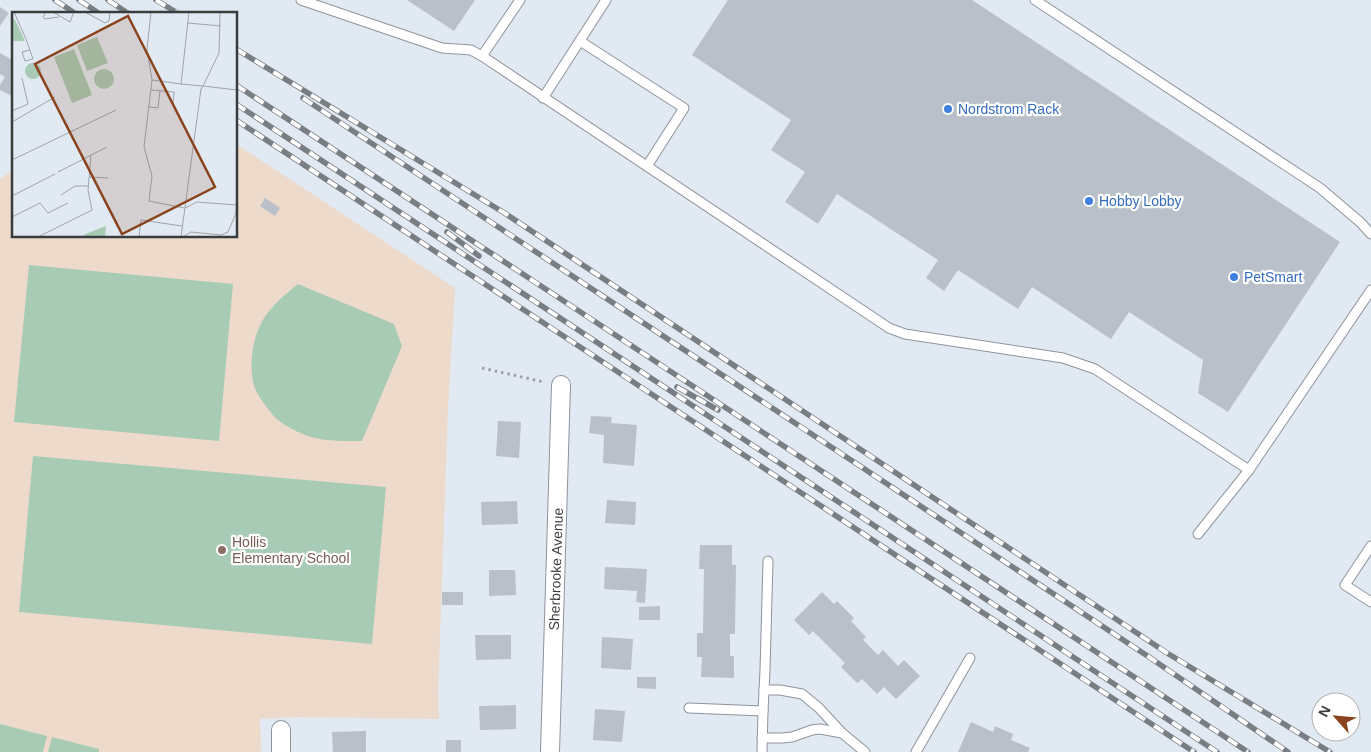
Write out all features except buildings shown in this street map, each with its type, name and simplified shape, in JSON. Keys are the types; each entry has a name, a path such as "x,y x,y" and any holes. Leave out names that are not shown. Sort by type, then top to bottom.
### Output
{"street":[{"name":"Sherbrooke Avenue","path":"550,752 562,385"},
{"path":"281,730 281,752"}],"lane":[{"path":"301,0 442,48 471,50 482,56 889,328 905,334 1063,358 1095,370 1249,470"},
{"path":"482,56 520,0"},
{"path":"543,98 606,0"},
{"path":"1035,0 1320,188 1360,222 1371,234"},
{"path":"580,41 684,108 647,166"},
{"path":"1198,534 1249,470 1371,290"},
{"path":"1371,546 1346,585 1371,602"},
{"path":"762,752 768,560"},
{"path":"916,752 970,658"},
{"path":"764,690 780,690 802,694 819,708 842,733 865,752"},
{"path":"688,708 762,711"},
{"path":"762,738 792,737 812,730 842,733"}],"path":[{"path":"482,368 562,385"}],"shaded area":[{"name":"Hollis Elementary School","path":"238,145 455,288 448,407 438,694 439,719 295,717 260,719 261,752 0,752 0,179 12,170 12,238 238,238"}],"green space":[{"path":"29,265 233,284 219,441 14,422"},
{"path":"298,284 394,324 402,346 362,441 337,441 313,438 296,431 275,417 254,386 252,356 259,327 273,306"},
{"path":"33,456 386,487 372,644 19,612"},
{"path":"0,724 47,736 43,752 0,752"},
{"path":"52,737 99,749 99,752 48,752"}],"railway":[{"path":"55,0 73,12"},
{"path":"79,0 97,12"},
{"path":"108,0 126,12"},
{"path":"156,0 176,12"},
{"path":"238,50 506,214 1167,653 1330,752"},
{"path":"238,86 1248,752"},
{"path":"303,98 1149,657 1288,752"},
{"path":"238,105 1217,752"},
{"path":"238,121 1194,752"},
{"path":"447,232 479,256"},
{"path":"677,387 718,410"}],"place":[{"name":"Nordstrom Rack","path":"948,109"},
{"name":"Hobby Lobby","path":"1089,201"},
{"name":"PetSmart","path":"1234,277"},
{"name":"Hollis Elementary School","path":"222,550"}]}
